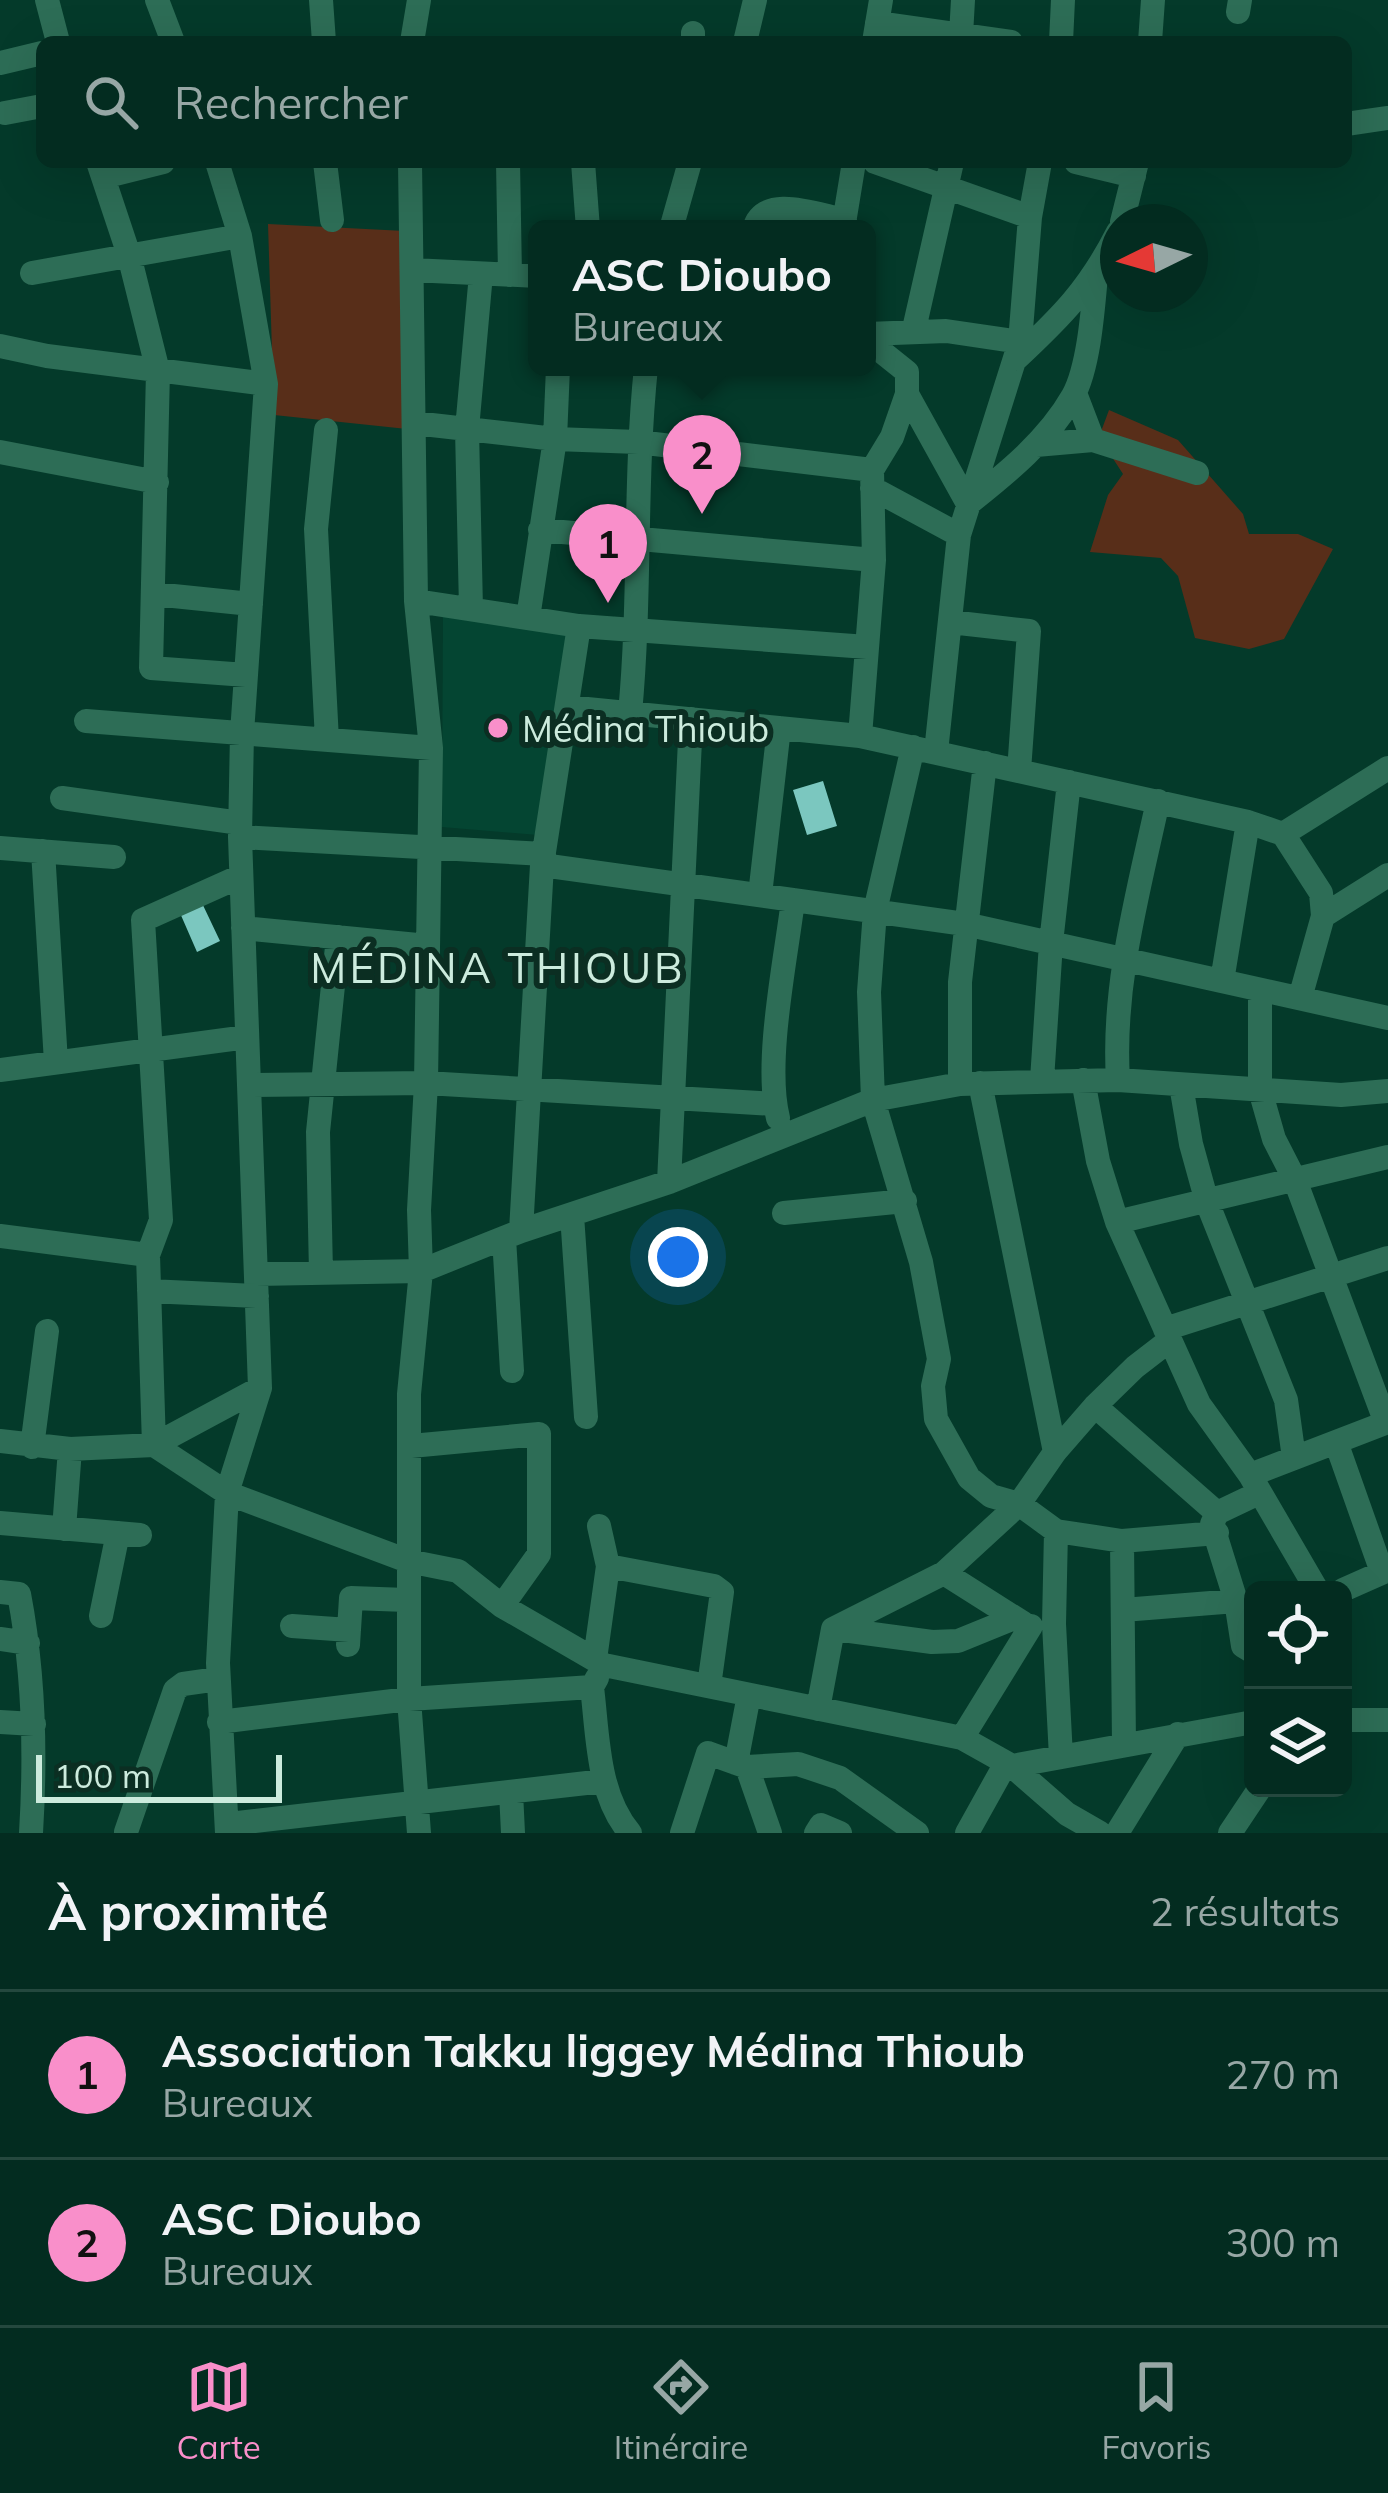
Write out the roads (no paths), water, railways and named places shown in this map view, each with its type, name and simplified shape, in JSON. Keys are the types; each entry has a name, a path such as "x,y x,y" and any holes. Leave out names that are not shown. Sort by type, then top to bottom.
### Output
{"street":[{"path":"47,0 56,36"},
{"path":"157,0 171,36"},
{"path":"321,0 324,36"},
{"path":"413,36 419,0"},
{"path":"747,36 755,0"},
{"path":"961,35 963,0"},
{"path":"1061,36 1063,0"},
{"path":"1150,36 1153,0"},
{"path":"878,22 968,36"},
{"path":"0,63 36,54"},
{"path":"5,113 36,107"},
{"path":"1352,123 1388,118"},
{"path":"219,168 240,236 266,384 242,733 240,830 260,1388 227,1492 218,1679 228,1828 604,1781"},
{"path":"326,168 332,220"},
{"path":"410,168 416,601 431,748 421,1270 409,1394 409,1699 419,1833"},
{"path":"508,168 510,275"},
{"path":"583,168 587,220"},
{"path":"674,220 688,168"},
{"path":"845,220 853,168"},
{"path":"912,168 948,174 1030,217"},
{"path":"1039,168 1018,351 959,535 950,622 925,750 874,911 869,992 873,1100 905,1201 939,1359 933,1386 936,1419 969,1478 992,1496 1019,1504 1056,1531 1122,1541 1217,1523 1254,1484 1294,1458 1387,1423 1377,1366 1330,1276 1274,1139 1260,1090 1260,990"},
{"path":"1127,204 1136,169"},
{"path":"100,170 129,255 158,371 152,668 246,675"},
{"path":"914,329 948,174"},
{"path":"758,220 773,208 826,220"},
{"path":"32,273 240,236"},
{"path":"876,335 914,329 1018,351 1059,319 1100,267"},
{"path":"412,270 528,276"},
{"path":"471,609 467,430 481,274"},
{"path":"968,503 1036,445 1075,393 1096,275"},
{"path":"860,736 874,560 872,479 907,394 907,372 876,345"},
{"path":"0,346 266,384"},
{"path":"528,618 555,439 558,376"},
{"path":"630,713 638,630 638,442 645,376"},
{"path":"1075,393 1093,440"},
{"path":"907,394 968,503"},
{"path":"414,423 555,439 638,442 872,479 959,535"},
{"path":"326,430 316,529 327,740"},
{"path":"1036,445 1093,440 1197,473"},
{"path":"0,452 157,482"},
{"path":"540,530 874,560"},
{"path":"154,594 251,604"},
{"path":"416,601 579,626 867,647"},
{"path":"950,622 1029,631 1018,771"},
{"path":"512,1371 513,1235 530,1090 543,859 579,626"},
{"path":"566,707 860,736 1158,801 1283,834 1322,893 1323,916 1300,998"},
{"path":"669,1182 691,719"},
{"path":"86,721 431,748"},
{"path":"760,895 779,728"},
{"path":"985,763 960,982 970,1084 1055,1452"},
{"path":"1283,834 1388,768"},
{"path":"1042,1080 1069,782"},
{"path":"62,798 240,830 543,859 682,885 965,924 1388,1018"},
{"path":"1118,1080 1115,1031 1124,959 1158,801"},
{"path":"1222,981 1248,822"},
{"path":"0,848 114,857"},
{"path":"43,851 56,1062"},
{"path":"1323,916 1388,874"},
{"path":"154,1445 148,1255 160,1220 143,920 241,876"},
{"path":"782,1136 774,1104 776,1043 793,900"},
{"path":"243,928 428,946"},
{"path":"321,1273 318,1132 338,937"},
{"path":"0,1070 247,1037"},
{"path":"1084,1080 1098,1161 1118,1222 1199,1404 1312,1581"},
{"path":"149,1291 256,1285 321,1273 421,1270 669,1182 873,1100 970,1084 1118,1080 1341,1094 1388,1091"},
{"path":"249,1085 426,1083 774,1104"},
{"path":"1180,1085 1208,1202 1286,1400 1294,1458"},
{"path":"1118,1222 1388,1156"},
{"path":"784,1213 905,1201"},
{"path":"572,1214 586,1417"},
{"path":"0,1236 148,1255"},
{"path":"832,1629 944,1574 1019,1504 1095,1406 1168,1335 1247,1303 1388,1258"},
{"path":"32,1447 47,1331"},
{"path":"0,1442 70,1449 154,1445 260,1388"},
{"path":"1095,1406 1217,1523 1244,1647"},
{"path":"412,1446 539,1434 539,1553 502,1606"},
{"path":"1336,1442 1385,1571 1352,1586"},
{"path":"154,1445 227,1492 408,1561 458,1571 597,1670"},
{"path":"64,1528 70,1449"},
{"path":"0,1523 129,1534 101,1616"},
{"path":"599,1526 608,1566 597,1670 604,1781 622,1829"},
{"path":"962,1738 1032,1623 1056,1531"},
{"path":"1122,1541 1124,1744"},
{"path":"608,1566 715,1586 722,1592 709,1686"},
{"path":"944,1574 1032,1623 1061,1757"},
{"path":"0,1592 19,1594 28,1643 34,1724 31,1833"},
{"path":"292,1626 348,1637 351,1598 407,1600"},
{"path":"1123,1610 1236,1601"},
{"path":"832,1629 932,1642 958,1641 1032,1623"},
{"path":"818,1709 832,1629"},
{"path":"0,1639 28,1643"},
{"path":"219,1722 597,1670 709,1686 962,1738 1009,1765 1063,1823 1100,1833"},
{"path":"126,1832 175,1690 183,1684 218,1679"},
{"path":"749,1695 741,1765 770,1833"},
{"path":"1352,1720 1384,1719"},
{"path":"0,1722 34,1724"},
{"path":"967,1833 1009,1765 1244,1723"},
{"path":"1117,1833 1178,1734"},
{"path":"682,1833 708,1754 741,1765 798,1764 840,1778 917,1833"},
{"path":"511,1792 513,1833"},
{"path":"1230,1833 1254,1797"},
{"path":"816,1833 820,1825 840,1833"}],"place":[{"name":"ASC Dioubo","path":"702,514"},
{"name":"Association Takku liggey Médina Thioub","path":"608,603"},
{"name":"Médina Thioub","path":"498,728"}],"district":[{"name":"MÉDINA THIOUB","path":"498,967"}]}
